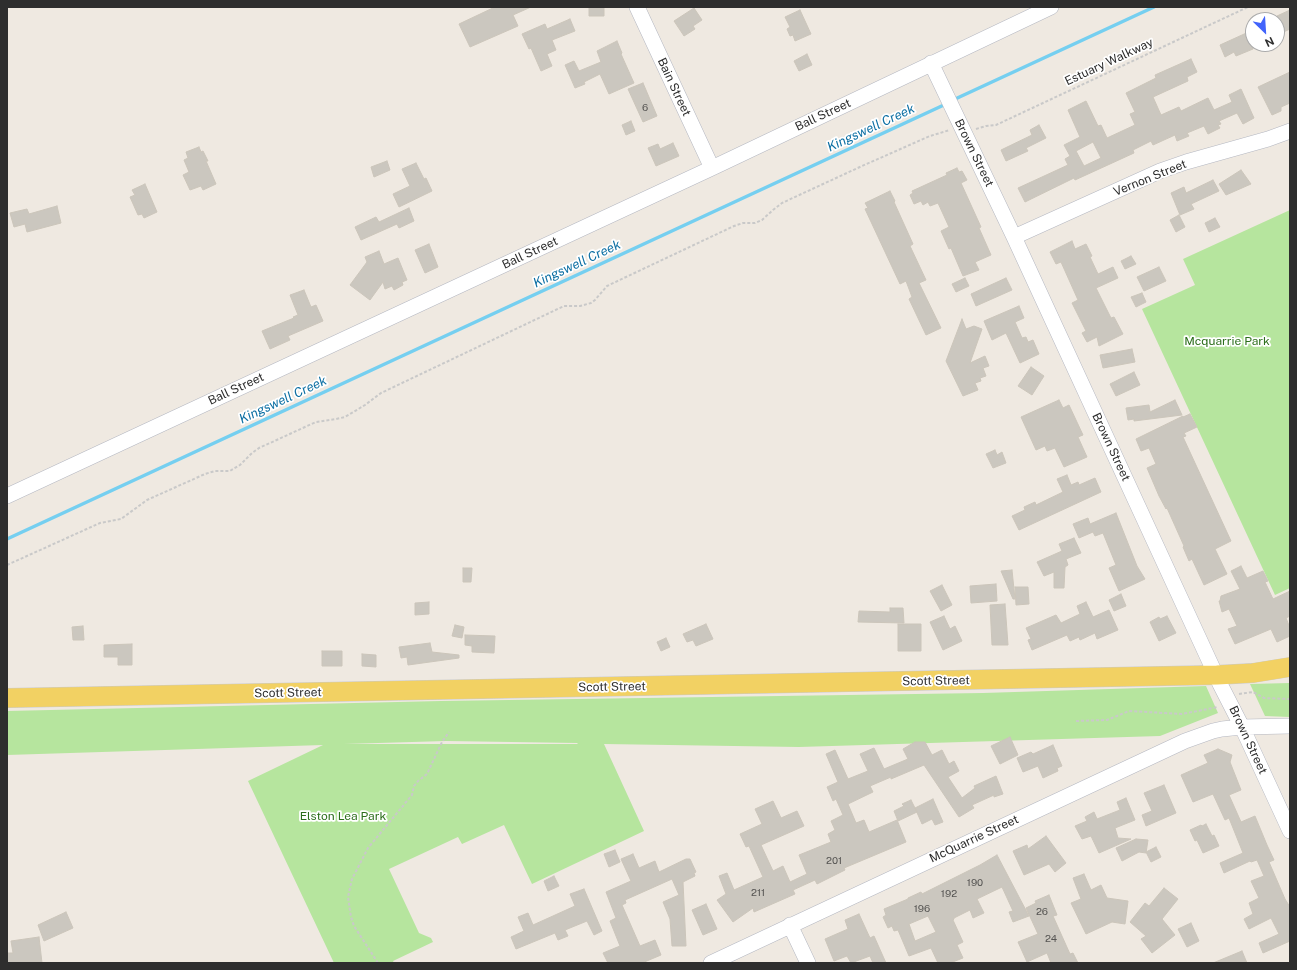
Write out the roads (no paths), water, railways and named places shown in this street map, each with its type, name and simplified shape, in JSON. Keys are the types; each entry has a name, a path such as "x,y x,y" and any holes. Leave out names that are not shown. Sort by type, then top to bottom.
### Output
{"main road":[{"path":"1217,676 1290,667"},
{"name":"Scott Street","path":"7,698 1217,676"}],"street":[{"name":"Bain Street","path":"637,7 712,168"},
{"name":"Ball Street","path":"7,496 712,168 1051,7"},
{"name":"Brown Street","path":"932,63 1290,831"},
{"name":"Vernon Street","path":"1014,237 1160,171 1290,131"},
{"name":"McQuarrie Street","path":"710,963 1185,741 1213,731 1242,727 1290,726"},
{"path":"790,925 808,963"}],"waterway":[{"name":"Kingswell Creek","path":"953,100 1154,7"},
{"name":"Kingswell Creek","path":"7,539 946,104"}],"park label":[{"name":"Mcquarrie Park","path":"1227,341"},
{"name":"Elston Lea Park","path":"343,816"}]}
